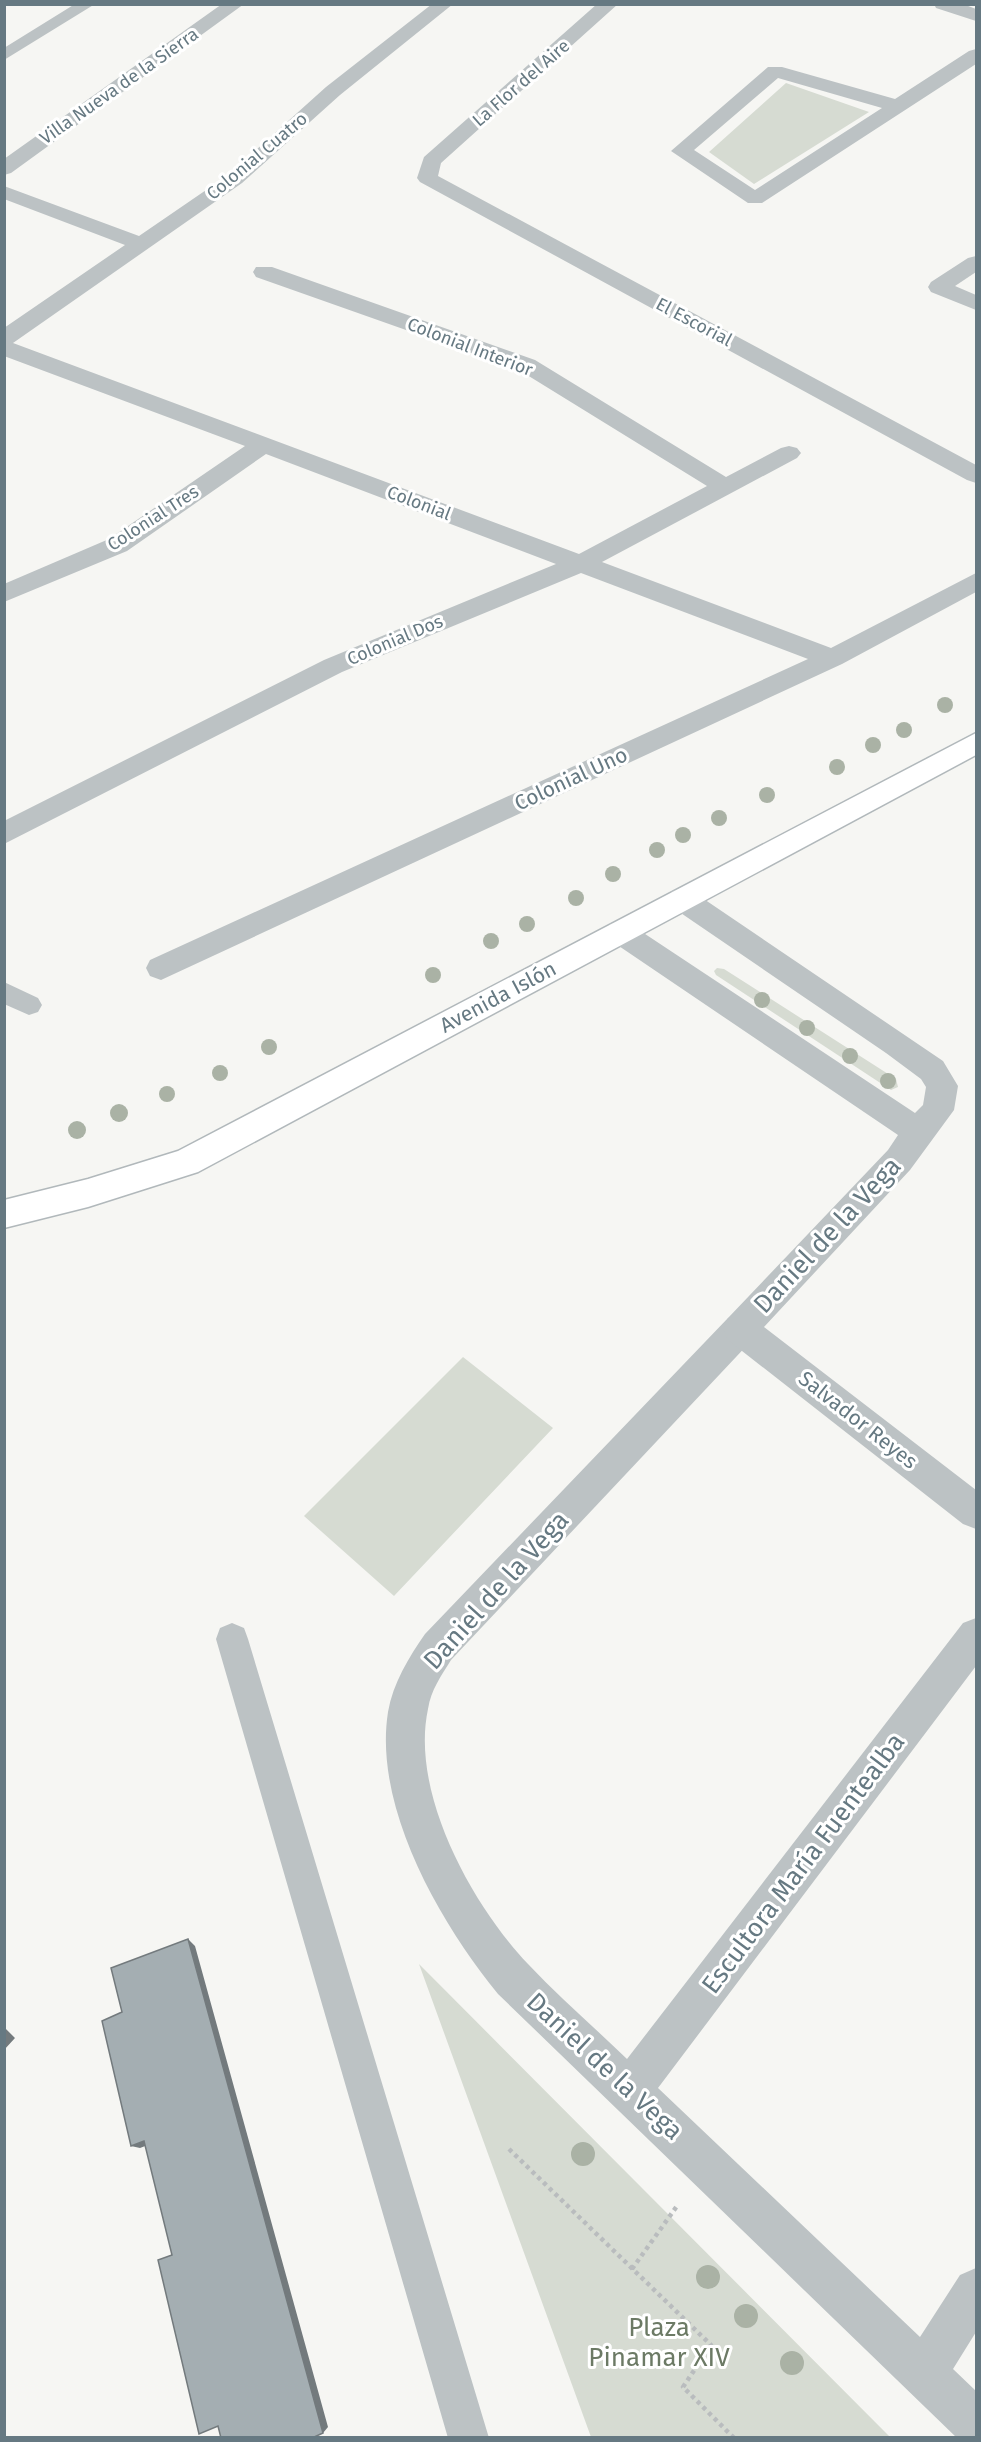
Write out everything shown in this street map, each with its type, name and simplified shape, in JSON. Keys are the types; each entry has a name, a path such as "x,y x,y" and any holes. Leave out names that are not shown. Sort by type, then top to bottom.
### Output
{"main road":[{"name":"Avenida Islón","path":"4,1214 88,1193 187,1162 976,743"}],"street":[{"name":"Villa Nueva de la Sierra","path":"4,169 235,4"},
{"name":"Colonial Cuatro","path":"4,339 235,179 333,91 444,4"},
{"name":"La Flor del Aire","path":"431,161 609,4"},
{"path":"943,4 976,15"},
{"path":"898,106 775,71 681,151 756,199 976,55"},
{"name":"El Escorial","path":"431,161 427,178 976,475"},
{"path":"4,192 141,244"},
{"path":"976,263 939,287 976,303"},
{"name":"Colonial Interior","path":"264,272 527,365 725,487"},
{"name":"Colonial","path":"4,348 833,658"},
{"name":"Colonial Tres","path":"4,594 118,545 263,445"},
{"name":"Colonial Dos","path":"4,834 333,666 579,564 789,453"},
{"name":"Colonial Uno","path":"161,968 833,658 976,581"},
{"name":"Daniel de la Vega","path":"682,899 932,1070 942,1086 938,1110 918,1132 899,1160 438,1647 424,1666 406,1713 404,1749 410,1784 434,1860 467,1921 513,1979 976,2423"},
{"path":"620,932 918,1132"},
{"name":"Salvador Reyes","path":"740,1329 976,1512"},
{"name":"Escultora María Fuentealba","path":"630,2090 976,1636"},
{"path":"924,2373 976,2291"}],"lane":[{"path":"9,49 87,4"},
{"path":"4,992 29,1005"},
{"path":"232,1639 469,2438"}],"path":[{"path":"509,2149 711,2345 683,2387 734,2438"},
{"path":"632,2269 708,2164"}],"green space":[{"path":"786,83 869,112 754,184 709,152"},
{"path":"717,968 724,969 896,1079 898,1087 891,1090 716,975 714,971"},
{"path":"463,1357 553,1428 394,1596 304,1516"},
{"name":"Plaza Pinamar XIV","path":"419,1964 890,2437 591,2437"}],"building":[{"path":"188,1939 323,2433 312,2438 221,2438 218,2426 199,2434 158,2260 172,2255 144,2141 131,2146 102,2021 122,2012 111,1968"}]}
